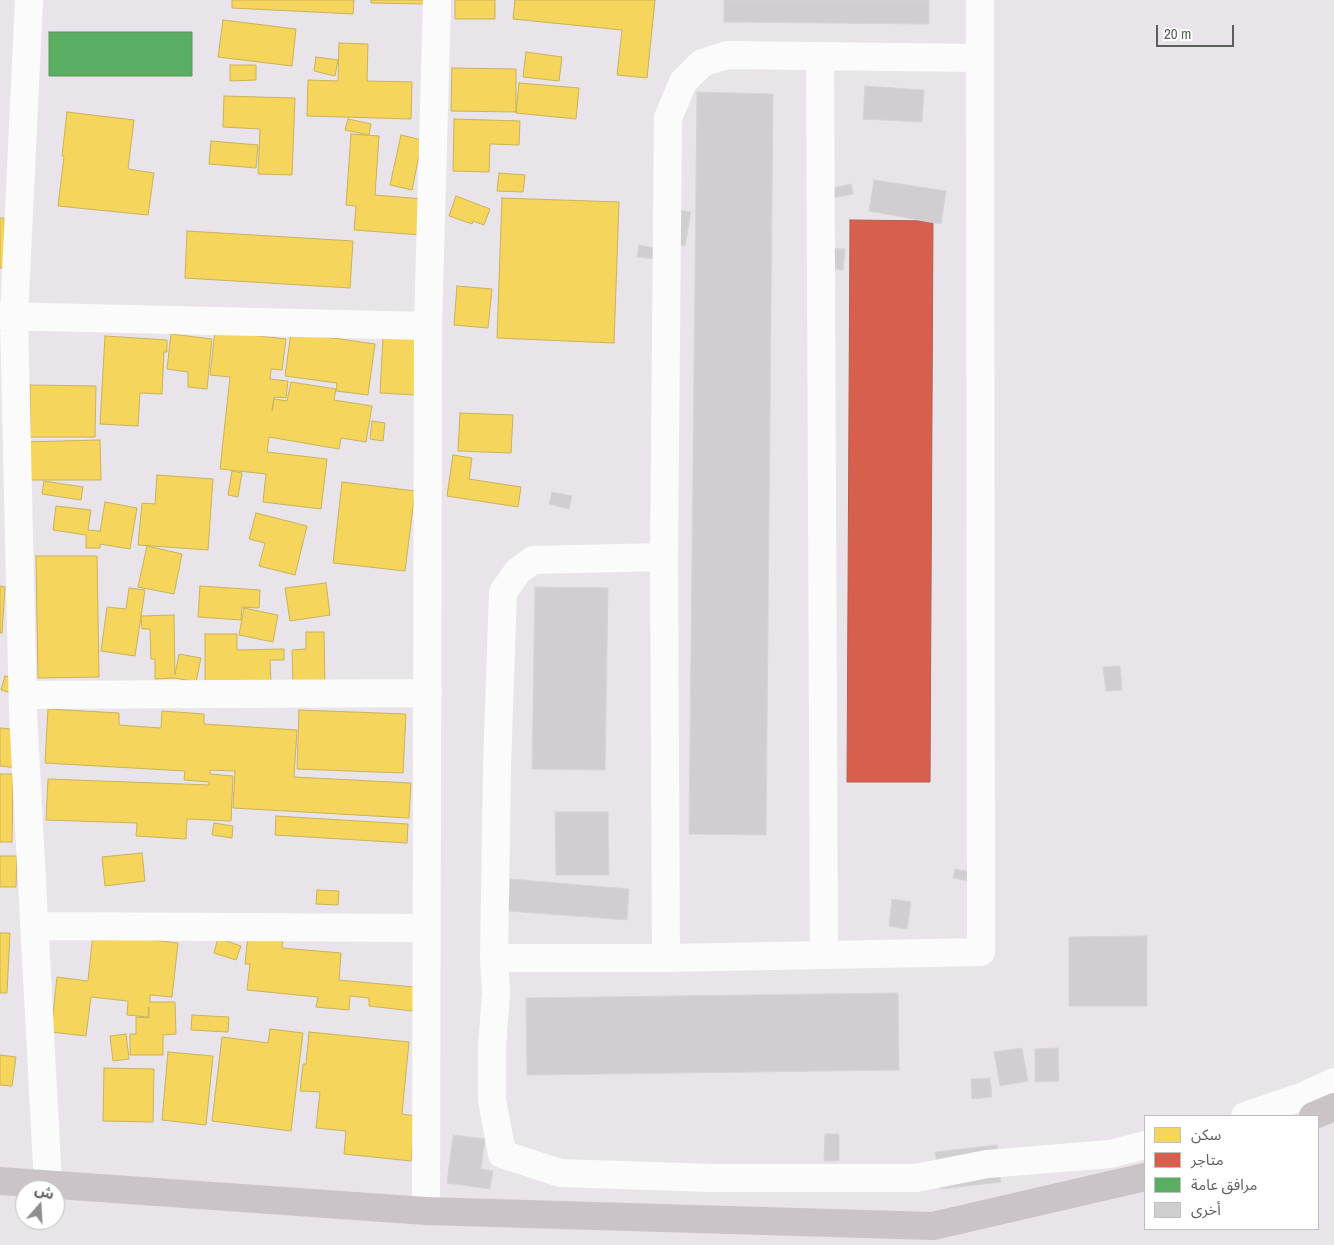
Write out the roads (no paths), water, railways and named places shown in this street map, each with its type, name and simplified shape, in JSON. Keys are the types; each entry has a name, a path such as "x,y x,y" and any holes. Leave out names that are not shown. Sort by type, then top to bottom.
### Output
{"main road":[{"path":"1315,1115 1334,1107"},
{"path":"65,1185 426,1211 933,1226 1144,1177"},
{"path":"0,1181 15,1182"}],"street":[{"path":"29,0 7,317 15,707 35,926 48,1180"},
{"path":"426,1211 428,326 437,0"},
{"path":"494,958 666,958 981,952 980,0"},
{"path":"666,958 664,557 668,118 682,82 702,63 727,55 980,58"},
{"path":"820,56 824,955"},
{"path":"7,317 428,326"},
{"path":"664,557 534,560 518,571 503,592 497,766 494,958 496,993 492,1047 492,1100 502,1154 560,1173 713,1178 916,1178 987,1164 1110,1154 1144,1145"},
{"path":"15,707 428,693"},
{"path":"35,926 427,928"},
{"path":"1248,1115 1304,1096 1334,1082"}]}
